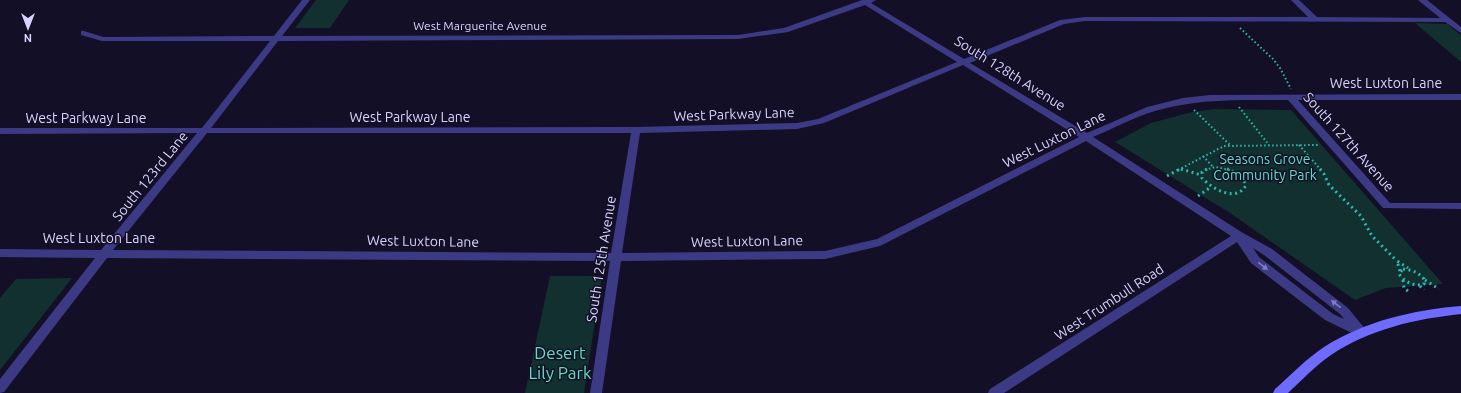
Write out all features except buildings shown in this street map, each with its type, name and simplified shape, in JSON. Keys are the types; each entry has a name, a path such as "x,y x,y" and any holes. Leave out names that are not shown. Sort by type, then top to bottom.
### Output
{"street":[{"name":"South 123rd Lane","path":"0,388 105,252 204,130 306,0"},
{"path":"1295,0 1314,19"},
{"path":"1422,0 1461,31"},
{"name":"West Marguerite Avenue","path":"84,33 102,39 738,38 785,30 868,1"},
{"name":"South 128th Avenue","path":"868,1 963,62 1086,137 1239,236 1255,260 1329,317 1362,333"},
{"name":"West Parkway Lane","path":"0,132 204,130 636,130 771,128 797,126 822,121 1063,22 1086,19 1448,20"},
{"name":"West Luxton Lane","path":"0,252 616,257 825,255 880,242 1086,137 1150,109 1183,100 1210,98 1290,97 1461,97"},
{"name":"South 127th Avenue","path":"1290,97 1387,206 1461,206"},
{"name":"South 125th Avenue","path":"596,393 636,130"},
{"name":"West Trumbull Road","path":"994,393 1239,236"},
{"path":"1279,393 1327,352 1362,333 1392,322 1424,314 1461,310"}],"path":[{"path":"1232,19 1244,34 1273,59 1280,68 1294,93 1304,92 1308,97"},
{"path":"1239,107 1270,145"},
{"path":"1194,110 1231,145"},
{"path":"1299,145 1324,174 1329,186 1361,216 1372,236 1397,261 1419,274 1439,289"},
{"path":"1167,176 1224,146 1320,145"},
{"path":"1203,156 1213,167"},
{"path":"1181,168 1201,175 1204,182 1225,193 1243,192 1246,185 1241,177 1222,168 1213,167 1205,169 1201,175"},
{"path":"1198,196 1211,187"},
{"path":"1397,261 1400,271 1399,274 1410,284 1424,284 1425,280"},
{"path":"1400,271 1403,269 1410,270"},
{"path":"1403,279 1404,288 1408,291"},
{"path":"1420,285 1424,290"}],"green space":[{"path":"316,0 349,0 330,28 295,28"},
{"path":"1415,23 1447,24 1461,35 1461,62"},
{"name":"Seasons Grove Community Park","path":"1215,109 1291,110 1443,284 1386,288 1355,300 1230,213 1115,142 1151,123 1192,112"},
{"name":"Desert Lily Park","path":"550,276 602,276 584,393 525,393"},
{"path":"72,278 0,370 0,298 16,279"}]}
